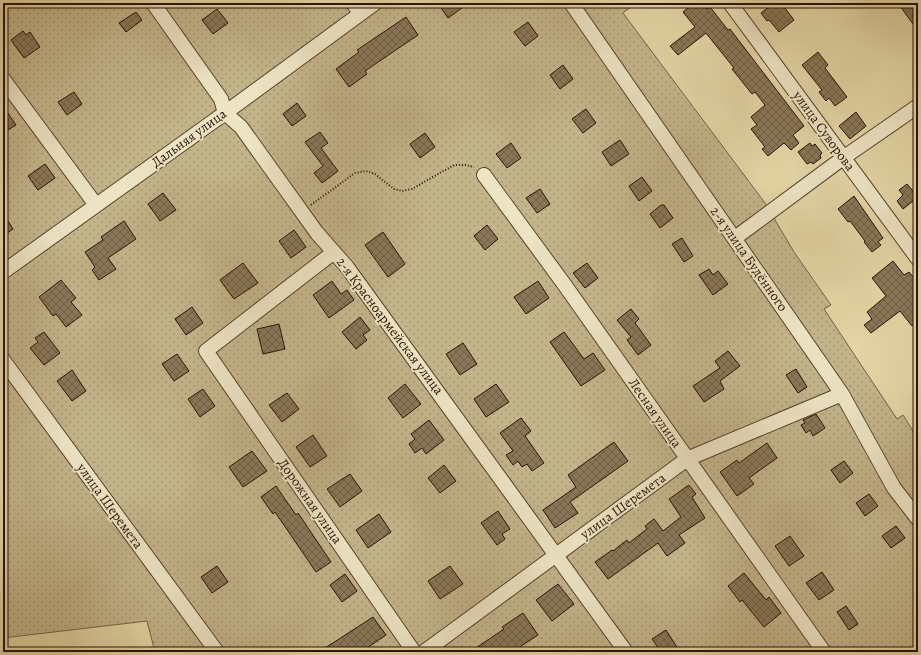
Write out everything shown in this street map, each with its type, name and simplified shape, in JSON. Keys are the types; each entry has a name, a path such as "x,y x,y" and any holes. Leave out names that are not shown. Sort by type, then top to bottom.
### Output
{"street":[{"name":"2-я Красноармейская улица","path":"153,3 221,99 225,113 241,127 317,233 347,267 557,554 626,652"},
{"name":"Дальняя улица","path":"3,272 225,113 357,8 375,3"},
{"name":"2-я улица Будённого","path":"571,3 842,394 894,488 918,519"},
{"name":"улица Суворова","path":"730,3 918,259"},
{"path":"3,78 96,206"},
{"path":"735,238 843,158 918,106"},
{"name":"Лесная улица","path":"484,175 564,284 824,652"},
{"name":"Дорожная улица","path":"334,252 206,350 414,652"},
{"name":"улица Шеремета","path":"3,360 217,652"},
{"name":"улица Шеремета","path":"424,652 687,459 842,394"}],"path":[{"path":"302,212 355,173 366,171 375,174 394,189 402,191 412,189 454,164 465,164 474,167 484,175"}],"shaded area":[{"path":"3,3 636,3 623,13 765,203 794,252 831,305 824,309 897,419 903,415 918,439 918,652 155,652 147,621 3,638"}],"building":[{"path":"438,3 469,3 448,18"},
{"path":"686,3 702,3 707,9 710,7 728,30 730,29 804,126 793,135 799,143 791,150 784,143 768,156 762,149 765,147 751,129 757,125 751,117 765,105 755,92 752,94 732,69 734,68 706,33 678,55 670,46 695,27 683,12 689,7"},
{"path":"774,3 781,3 794,20 779,32 761,13"},
{"path":"898,3 918,3 918,31 905,13"},
{"path":"217,9 228,23 213,34 202,20"},
{"path":"136,12 142,20 126,32 119,23"},
{"path":"406,17 418,35 365,71 367,74 349,87 336,69 359,52 357,50"},
{"path":"528,22 538,36 525,46 514,32"},
{"path":"23,31 26,35 30,32 40,47 24,58 11,40"},
{"path":"818,52 828,65 825,68 847,97 835,106 829,98 826,101 819,92 822,90 802,65"},
{"path":"563,65 573,79 560,89 550,75"},
{"path":"74,92 82,104 67,115 58,102"},
{"path":"297,103 306,116 292,126 283,114"},
{"path":"3,106 16,125 3,133"},
{"path":"586,109 596,123 583,133 572,119"},
{"path":"856,112 866,126 850,139 839,126"},
{"path":"320,132 328,143 321,148 338,171 322,183 314,173 323,166 305,142"},
{"path":"425,133 435,147 420,158 410,144"},
{"path":"620,140 629,154 611,166 602,152"},
{"path":"511,143 521,158 507,168 496,154"},
{"path":"810,143 812,146 815,144 822,153 820,155 821,158 813,164 811,162 807,164 798,152"},
{"path":"45,164 55,178 38,190 28,176"},
{"path":"642,177 652,191 639,201 629,186"},
{"path":"907,184 918,197 903,209 897,201 903,195 899,190"},
{"path":"540,189 550,204 537,213 526,198"},
{"path":"163,193 176,210 160,221 148,204"},
{"path":"854,196 883,238 878,242 881,245 872,252 850,221 848,222 838,209"},
{"path":"661,205 664,205 673,218 660,228 650,214"},
{"path":"3,213 13,229 3,236"},
{"path":"124,221 136,239 108,258 116,269 99,280 92,270 95,267 85,252 103,240 101,237"},
{"path":"487,225 498,239 485,250 474,236"},
{"path":"294,230 306,247 291,258 279,241"},
{"path":"383,232 405,264 388,277 365,245"},
{"path":"682,238 693,256 684,262 672,244"},
{"path":"893,261 904,275 909,272 918,283 918,321 912,326 900,311 871,333 864,325 872,319 867,312 886,296 872,278"},
{"path":"243,263 258,283 234,299 220,280"},
{"path":"587,263 598,278 585,288 573,273"},
{"path":"709,269 713,275 718,271 728,284 713,295 699,275"},
{"path":"61,280 76,298 71,302 82,315 66,327 56,314 53,316 39,297"},
{"path":"332,281 341,294 347,290 354,300 329,318 313,295"},
{"path":"538,281 549,298 526,314 514,297"},
{"path":"192,307 203,323 186,335 175,319"},
{"path":"631,309 639,319 635,323 651,345 638,355 627,340 631,337 617,320"},
{"path":"360,317 370,330 363,335 367,340 356,349 342,332"},
{"path":"279,324 285,349 263,354 257,329"},
{"path":"44,332 60,353 44,365 30,348 38,342 35,338"},
{"path":"564,332 584,359 593,353 605,370 581,386 550,342"},
{"path":"463,343 477,364 460,375 446,354"},
{"path":"728,351 740,366 720,381 724,389 704,402 693,386 720,368 715,361"},
{"path":"177,354 189,371 174,381 162,364"},
{"path":"796,369 807,387 798,393 786,375"},
{"path":"72,370 86,391 72,401 57,381"},
{"path":"405,384 421,404 403,418 388,398"},
{"path":"496,384 509,402 486,417 474,399"},
{"path":"203,389 215,406 200,417 188,399"},
{"path":"287,393 299,409 282,422 269,405"},
{"path":"816,414 825,428 813,436 810,430 806,433 801,425 805,423 803,420"},
{"path":"521,418 531,431 525,436 544,463 532,471 527,464 522,467 518,461 513,465 506,455 513,451 500,433"},
{"path":"429,420 444,440 426,454 422,448 415,453 409,444 415,439 411,434"},
{"path":"313,435 327,456 310,467 296,447"},
{"path":"614,442 628,461 570,502 578,513 555,528 543,510 576,487 568,475"},
{"path":"767,443 777,458 749,478 754,484 737,496 720,472 737,460 739,463"},
{"path":"252,451 267,471 243,487 229,467"},
{"path":"844,461 853,473 840,483 831,470"},
{"path":"444,465 456,481 440,493 428,478"},
{"path":"350,474 362,491 340,507 327,489"},
{"path":"689,485 696,494 692,497 705,518 679,535 685,543 667,556 658,543 608,579 595,562 627,540 629,543 647,529 645,526 654,519 663,531 681,517 669,499"},
{"path":"276,486 296,515 298,513 331,562 316,572 275,512 273,514 261,497"},
{"path":"869,494 878,506 865,516 856,503"},
{"path":"498,511 510,529 502,534 505,539 497,545 481,523"},
{"path":"379,514 391,532 368,548 356,530"},
{"path":"896,526 905,538 891,548 882,536"},
{"path":"790,536 804,556 789,566 775,546"},
{"path":"217,566 228,582 212,593 201,577"},
{"path":"450,566 463,584 440,599 428,581"},
{"path":"822,572 834,590 819,600 806,583"},
{"path":"744,573 766,600 769,597 781,613 764,627 742,600 740,602 728,586"},
{"path":"345,574 357,591 342,602 330,585"},
{"path":"558,584 574,604 552,621 536,600"},
{"path":"846,606 858,624 849,630 837,612"},
{"path":"523,613 538,635 512,652 470,652 504,629 502,627"},
{"path":"373,617 386,635 361,652 319,652"},
{"path":"666,630 680,652 661,652 652,639"}]}
